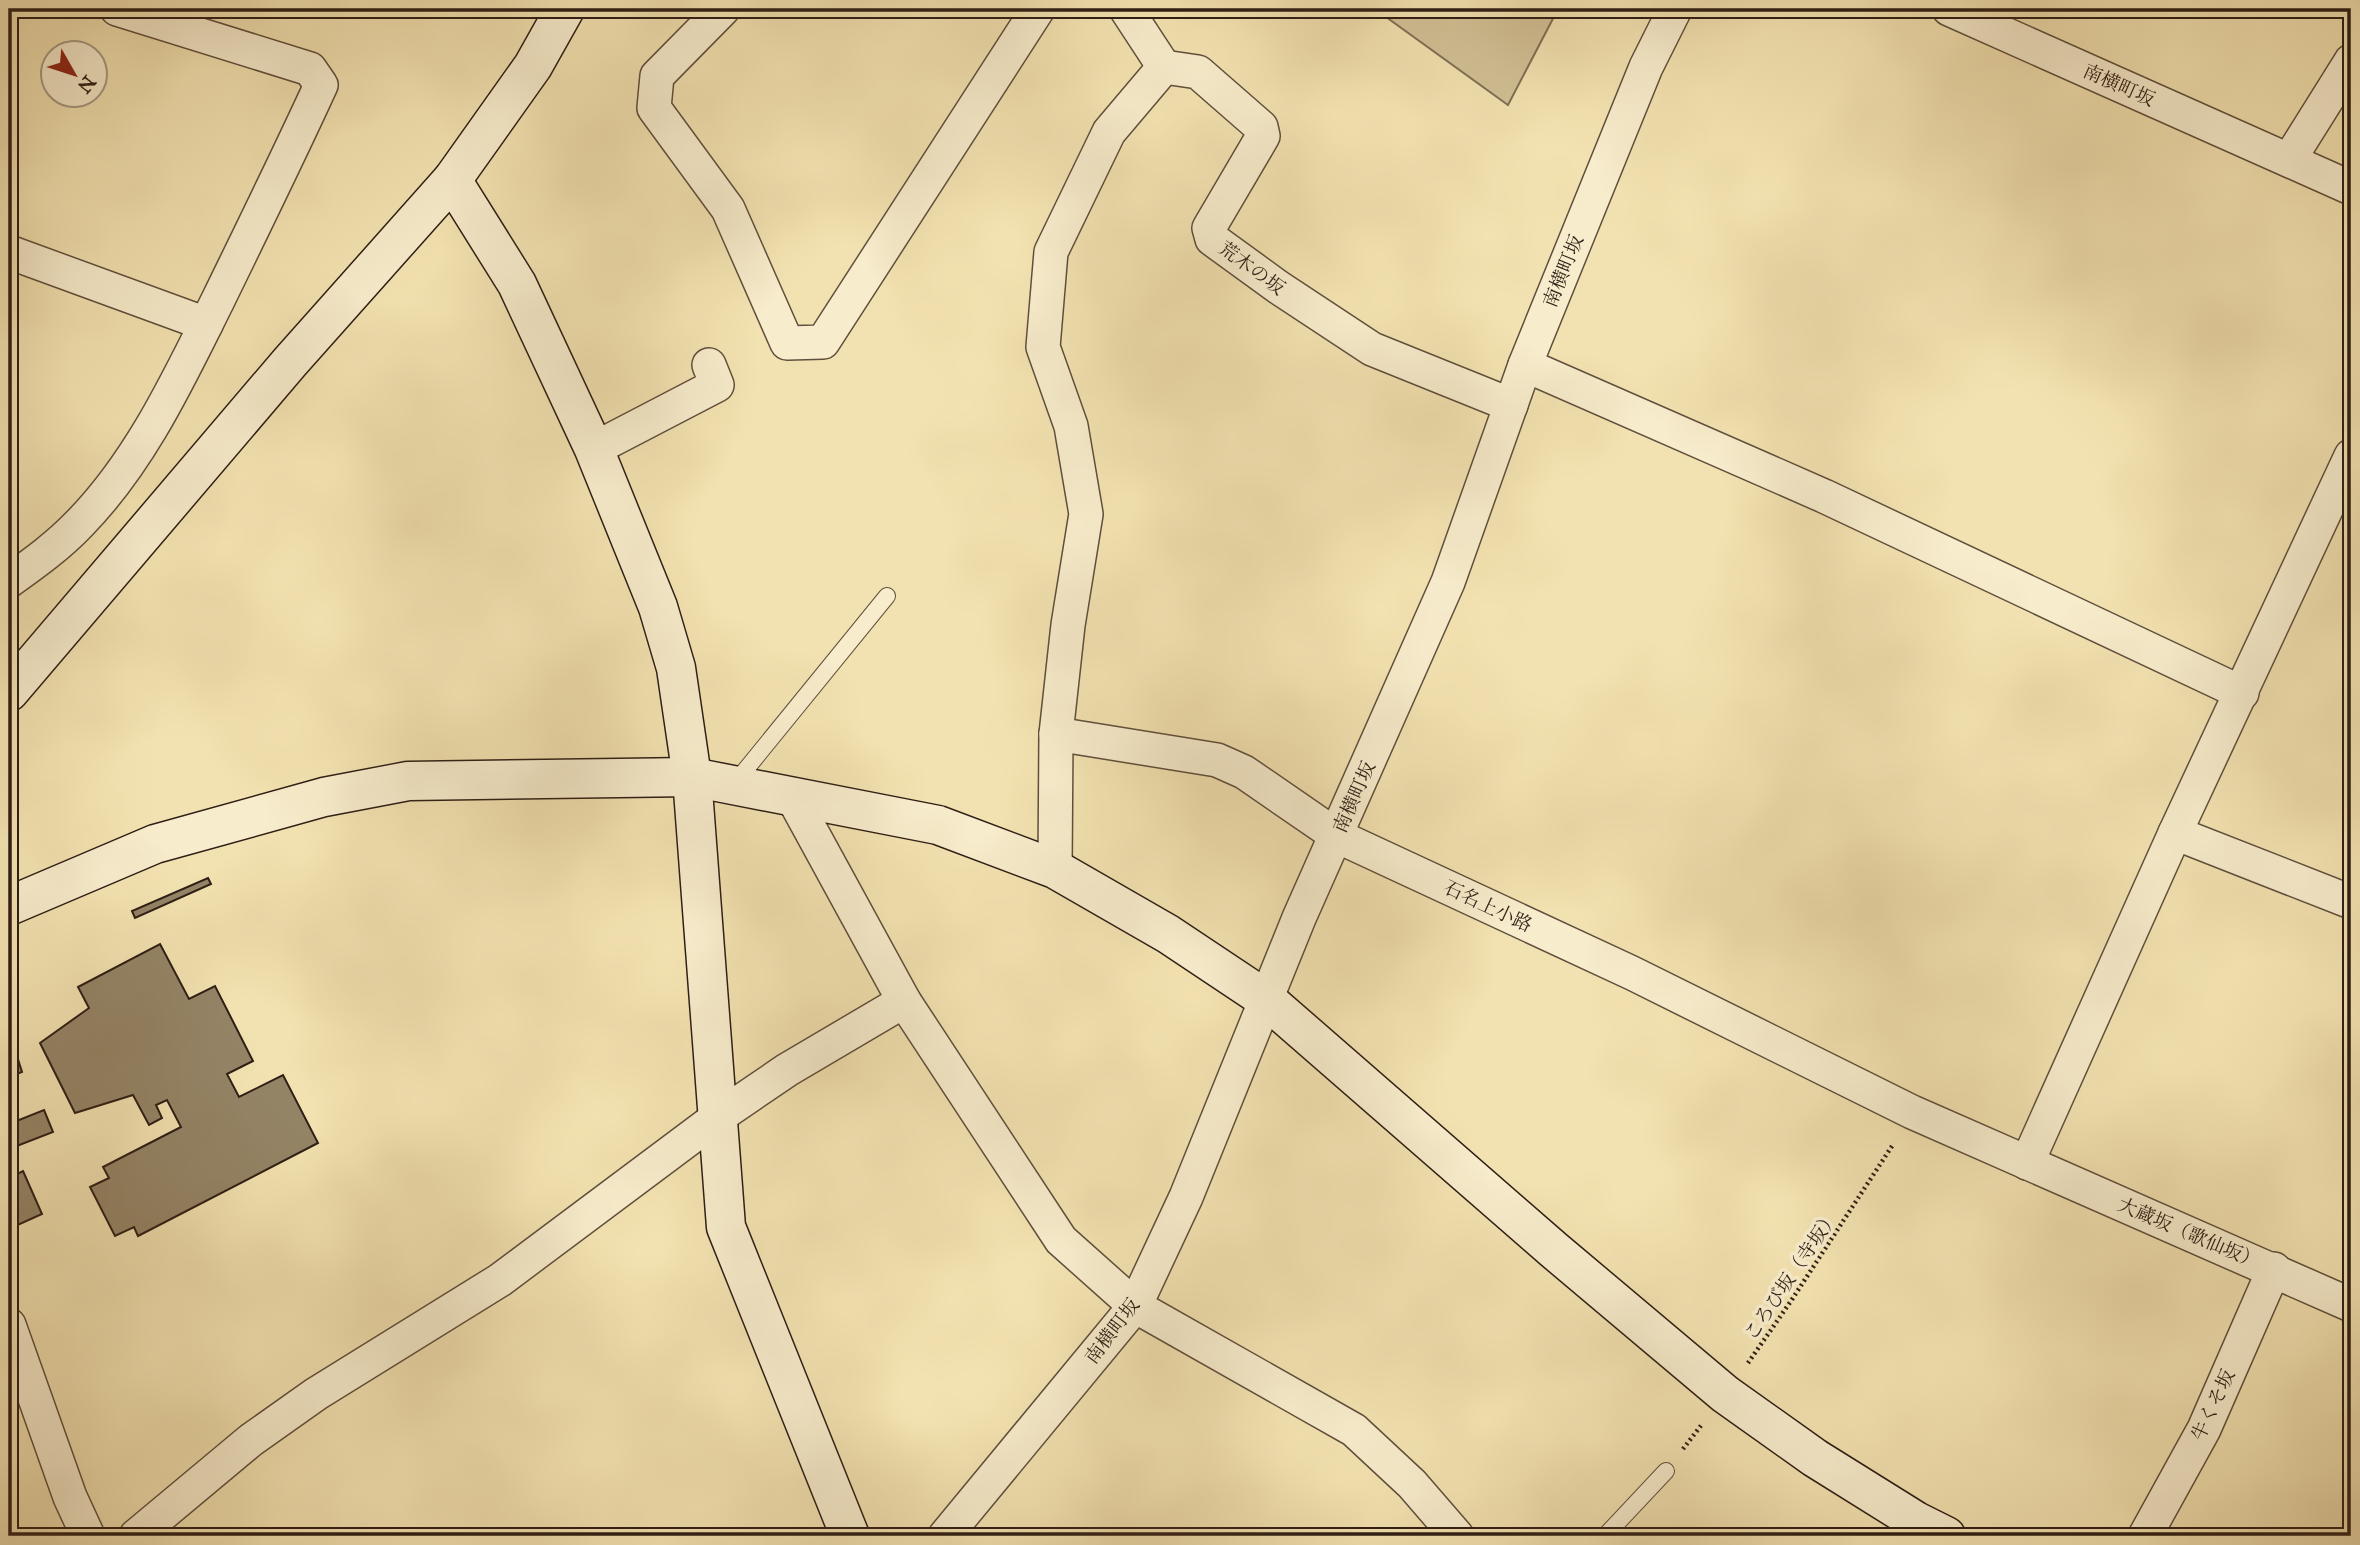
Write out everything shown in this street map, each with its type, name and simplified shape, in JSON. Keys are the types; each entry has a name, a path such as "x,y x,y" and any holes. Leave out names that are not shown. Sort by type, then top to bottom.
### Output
{"street":[{"path":"9,580 36,562 79,524 118,477 152,429 206,324 321,85 310,69 117,9"},
{"path":"9,692 290,362 452,180 533,66 565,9"},
{"path":"723,9 657,76 654,108 728,209 787,343 822,342 1038,9"},
{"path":"1055,869 1056,734 1068,625 1086,514 1071,426 1043,346 1051,252 1109,132 1164,67 1126,9"},
{"name":"南横町坂","path":"946,1536 1135,1306 1186,1197 1299,918 1448,582 1525,365 1646,68 1675,9"},
{"name":"南横町坂","path":"1950,9 2351,188"},
{"path":"2289,160 2351,61"},
{"name":"荒木の坂","path":"1164,67 1198,72 1261,127 1262,136 1209,228 1212,239 1278,288 1372,349 1511,405"},
{"path":"452,180 517,284 594,449 658,607 676,668 692,777 726,1227 849,1536"},
{"path":"9,252 206,324"},
{"path":"594,449 718,385 709,365"},
{"path":"1525,365 1824,496 2242,693"},
{"path":"2027,1163 2175,833 2351,456"},
{"name":"石名上小路","path":"1056,734 1217,760 1244,772 1337,836 1632,973 1912,1112 2027,1163"},
{"path":"9,906 155,844 324,797 408,781 692,777 938,825 1055,869 1168,934 1267,1000 1554,1250 1714,1409 1815,1458 1916,1521 1946,1536"},
{"path":"792,796 904,1001 1061,1240 1135,1306 1354,1430 1412,1484 1457,1536"},
{"path":"2175,833 2351,902"},
{"path":"136,1536 251,1440 316,1394 500,1280 718,1117 787,1070 904,1001"},
{"name":"大蔵坂（歌仙坂）","path":"2027,1163 2351,1304"},
{"name":"牛くそ坂","path":"2145,1536 2204,1429 2274,1269"},
{"path":"9,1325 71,1497 89,1536"}],"lane":[{"path":"733,786 887,596"},
{"path":"1605,1536 1666,1471"}],"path":[{"name":"ころび坂（寺坂）","path":"1666,1471 1791,1301 1878,1170"}],"shaded area":[{"path":"1375,9 1558,9 1508,105"}],"building":[{"path":"208,878 211,884 135,918 132,911"},
{"path":"160,944 189,999 215,986 253,1061 227,1074 239,1097 283,1075 318,1143 138,1236 134,1227 115,1236 90,1187 109,1178 103,1167 181,1127 167,1100 156,1105 162,1118 149,1125 133,1095 75,1113 40,1043 89,1008 78,987"},
{"path":"9,1035 22,1072 9,1077"},
{"path":"44,1110 53,1132 9,1149 9,1124"},
{"path":"23,1171 42,1214 11,1228 9,1178"}]}
